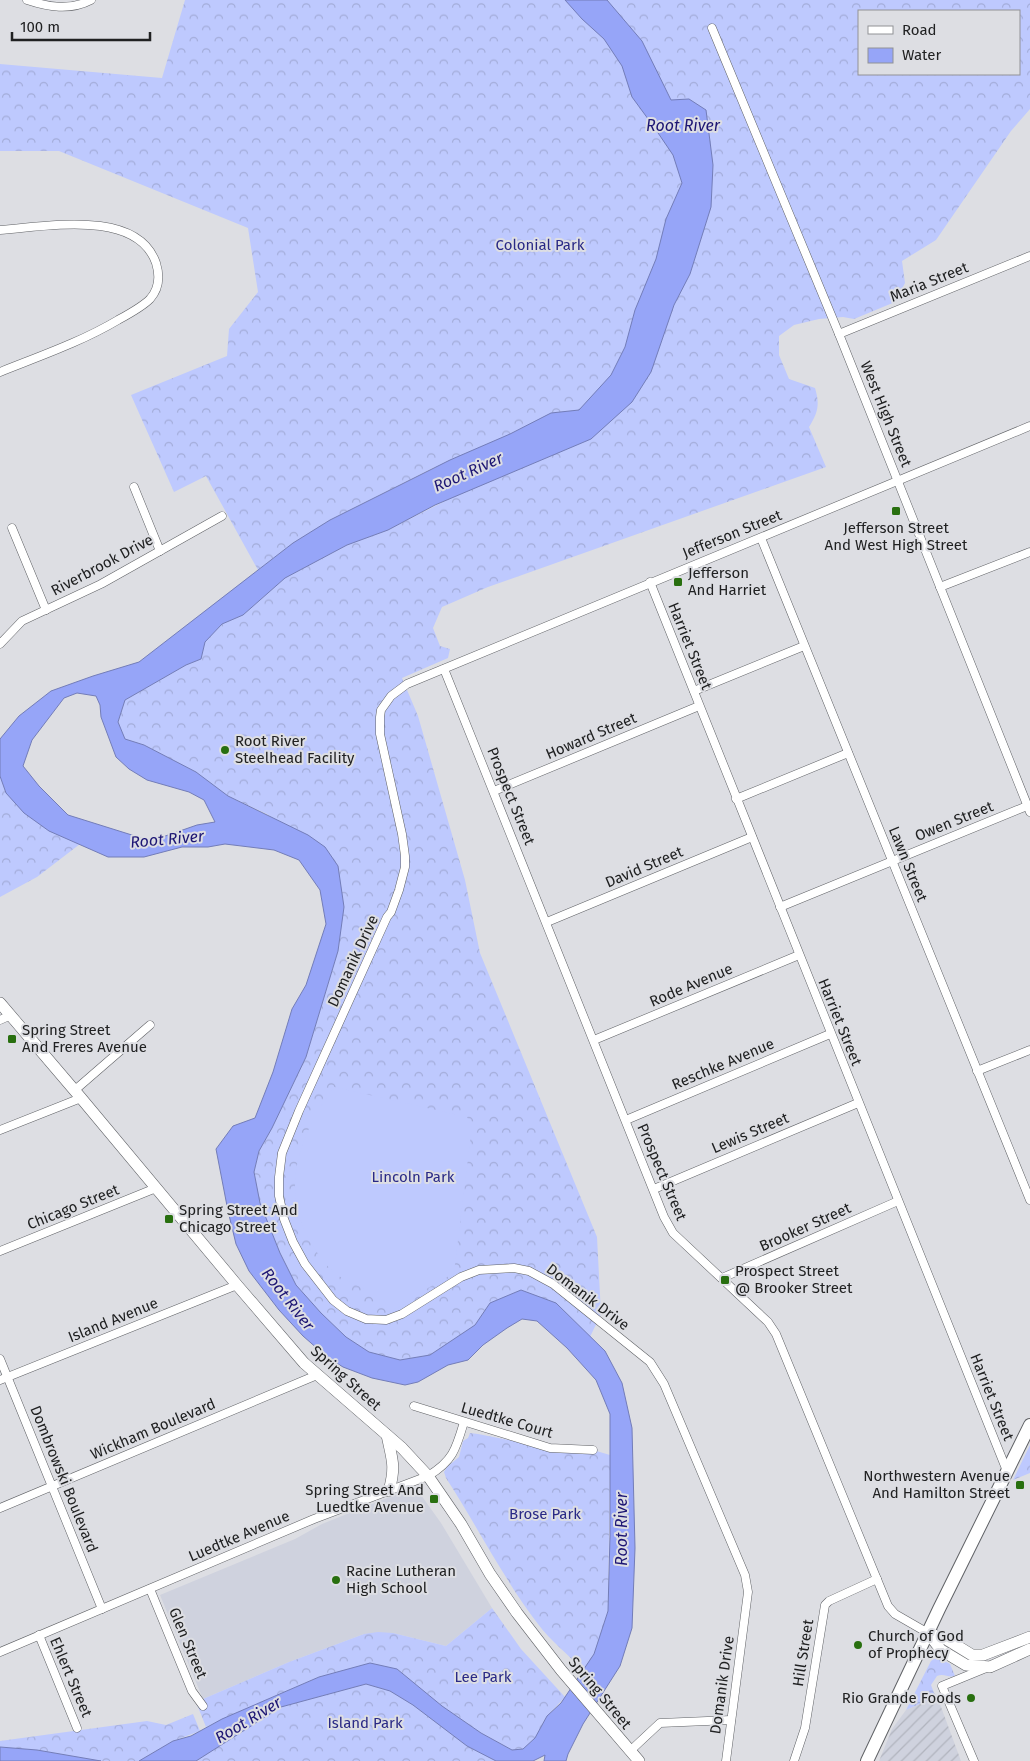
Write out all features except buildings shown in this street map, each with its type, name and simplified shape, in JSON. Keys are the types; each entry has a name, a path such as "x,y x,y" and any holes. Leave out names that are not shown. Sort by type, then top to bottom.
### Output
{"main road":[{"name":"Spring Street","path":"0,1003 5,1018 78,1094 237,1285 317,1375 387,1435 428,1476 461,1524 506,1598 561,1670 639,1761"},
{"path":"867,1761 1030,1425"},
{"path":"387,1435 394,1462 394,1472 389,1490"},
{"path":"928,1633 946,1639 972,1655 983,1656 1030,1637"},
{"path":"928,1633 941,1650 966,1665 990,1666 1030,1649"}],"street":[{"path":"27,0 63,7 82,4 91,0"},
{"name":"West High Street","path":"712,28 839,334 1029,809"},
{"path":"0,230 85,224 114,229 133,236 149,250 158,270 158,286 154,294 148,301 129,314 73,343 0,372"},
{"name":"Maria Street","path":"839,334 1030,256"},
{"name":"Jefferson Street","path":"444,668 1030,426"},
{"path":"134,487 160,551"},
{"name":"Riverbrook Drive","path":"0,644 22,621 101,584 222,516"},
{"path":"12,528 46,610"},
{"name":"Lawn Street","path":"761,538 1030,1200"},
{"path":"940,587 1030,552"},
{"name":"Harriet Street","path":"650,582 1007,1471"},
{"path":"694,691 804,646"},
{"name":"Prospect Street","path":"444,668 664,1217 673,1233 768,1322 776,1334 891,1610 928,1633"},
{"name":"Domanik Drive","path":"444,668 398,689 382,710 379,725 380,734 402,834 405,867 391,912 387,917 303,1102 282,1153 279,1196 284,1219 293,1242 305,1264 333,1300 348,1311 366,1319 386,1320 402,1314 461,1277 479,1270 514,1268 529,1271 553,1284 650,1362 664,1384 745,1575 748,1592 747,1605 726,1761"},
{"name":"Howard Street","path":"494,791 699,706"},
{"path":"736,799 848,753"},
{"name":"Owen Street","path":"780,906 891,861 1029,809"},
{"name":"David Street","path":"547,922 752,837"},
{"name":"Rode Avenue","path":"594,1040 799,955"},
{"path":"0,1130 78,1094 150,1025"},
{"name":"Reschke Avenue","path":"626,1120 830,1034"},
{"path":"977,1071 1030,1050"},
{"name":"Lewis Street","path":"654,1189 858,1103"},
{"name":"Chicago Street","path":"0,1251 156,1188"},
{"name":"Brooker Street","path":"722,1278 898,1201"},
{"name":"Island Avenue","path":"4,1378 237,1285"},
{"name":"Dombrowski Boulevard","path":"0,1359 4,1378 52,1487 102,1609"},
{"name":"Wickham Boulevard","path":"0,1508 317,1375"},
{"name":"Luedtke Court","path":"414,1406 550,1448 593,1450"},
{"name":"Luedtke Avenue","path":"0,1652 314,1519 428,1476 440,1469 452,1456 464,1422"},
{"name":"Hill Street","path":"794,1761 805,1728 825,1605 829,1601 877,1579"},
{"name":"Glen Street","path":"150,1588 192,1691 203,1706"},
{"name":"Ehlert Street","path":"39,1636 77,1728"},
{"path":"974,1761 942,1686 990,1666"},
{"path":"630,1751 660,1723 731,1720"}],"shaded area":[{"name":"Racine Lutheran High School","path":"416,1488 441,1523 492,1608 446,1646 393,1633 364,1634 289,1662 203,1699 160,1595 295,1539 322,1524"},
{"path":"937,1696 961,1761 879,1761 892,1729 906,1710"}],"green space":[{"name":"Colonial Park","path":"185,0 1030,0 1030,109 1011,131 936,240 902,261 905,283 895,302 854,319 843,317 819,319 794,325 779,336 779,355 789,379 815,388 817,408 809,427 826,467 488,587 442,607 433,628 440,646 450,649 448,658 402,678 418,716 465,880 480,953 597,1237 601,1314 590,1337 556,1303 490,1303 475,1325 430,1355 400,1360 369,1352 346,1337 321,1313 296,1285 280,1253 260,1203 254,1172 259,1151 306,1057 338,951 340,886 338,866 267,814 228,796 196,772 144,745 125,739 118,722 125,700 186,665 201,659 204,642 222,624 243,615 285,578 347,545 388,530 449,499 435,467 330,520 293,543 258,570 206,476 174,492 131,395 227,356 229,329 258,292 248,228 59,151 0,151 0,64 162,78"},
{"path":"0,776 6,793 49,831 80,844 37,877 0,897"},
{"name":"Lincoln Park","path":"334,1087 467,1117 472,1126 454,1273 428,1288 406,1304 388,1312 378,1297 343,1278 326,1264 302,1226 295,1185 297,1164 311,1124"},
{"name":"Brose Park","path":"470,1433 550,1448 593,1450 610,1455 608,1611 594,1654 583,1671 543,1630 525,1606 446,1478 444,1472 459,1457 463,1441 468,1438"},
{"path":"1030,1445 1030,1473 1013,1480"},
{"name":"Lee Park","path":"492,1608 521,1649 565,1697 547,1716 535,1738 523,1749 512,1750 481,1733 442,1706 397,1669 319,1677 206,1727 196,1702 289,1662 364,1634 378,1632 393,1633 446,1646"},
{"path":"937,1657 950,1664 955,1676 937,1676 931,1685 937,1696 906,1710 931,1661"},
{"name":"Island Park","path":"366,1684 390,1691 413,1705 467,1746 496,1761 196,1761 281,1707"},
{"path":"193,1714 200,1731 173,1741 139,1761 101,1761 37,1750 0,1747 0,1741 147,1721 166,1725"}],"water":[{"name":"Root River","path":"565,0 607,0 642,41 671,100 689,99 706,110 713,165 711,207 690,274 674,305 651,372 632,402 591,439 435,505 388,530 347,545 285,578 243,615 222,624 205,642 201,659 186,665 125,700 118,722 125,739 144,745 196,772 228,796 308,835 325,847 338,866 344,907 338,951 306,1057 259,1151 254,1172 260,1203 280,1253 296,1285 346,1337 369,1352 400,1360 430,1355 475,1325 490,1303 521,1290 556,1303 605,1351 622,1383 632,1428 635,1548 632,1628 620,1666 583,1724 566,1761 544,1761 545,1755 533,1761 496,1761 467,1746 413,1705 390,1691 366,1684 281,1707 196,1761 139,1761 173,1741 191,1736 222,1719 319,1677 370,1663 397,1669 442,1706 481,1733 512,1750 523,1749 535,1738 547,1716 561,1703 594,1654 608,1611 610,1414 596,1380 567,1348 537,1321 522,1319 483,1345 468,1360 448,1365 418,1382 405,1385 372,1378 343,1367 327,1357 303,1336 279,1310 249,1271 236,1244 216,1149 233,1126 255,1118 273,1072 292,1009 306,985 326,924 320,890 299,860 274,850 225,844 208,847 182,847 144,857 108,857 49,831 24,813 6,793 0,776 0,739 19,716 51,691 139,662 293,543 330,520 450,460 510,434 551,413 579,410 611,375 625,347 635,310 656,259 666,219 682,183 673,155 632,97 622,66 604,39","holes":["77,693 96,696 100,705 101,717 116,757 129,769 147,780 189,792 204,800 215,822 197,825 151,841 68,815 39,786 23,766 32,740 64,698"]},
{"path":"0,1747 37,1750 101,1761 0,1761"}],"place":[{"name":"Jefferson Street And West High Street","path":"896,511"},
{"name":"Jefferson And Harriet","path":"678,582"},
{"name":"Root River Steelhead Facility","path":"225,750"},
{"name":"Spring Street And Freres Avenue","path":"12,1039"},
{"name":"Spring Street And Chicago Street","path":"169,1219"},
{"name":"Prospect Street @ Brooker Street","path":"725,1280"},
{"name":"Northwestern Avenue And Hamilton Street","path":"1020,1485"},
{"name":"Spring Street And Luedtke Avenue","path":"434,1499"},
{"name":"Racine Lutheran High School","path":"336,1580"},
{"name":"Church of God of Prophecy","path":"858,1645"},
{"name":"Rio Grande Foods","path":"971,1698"}]}
